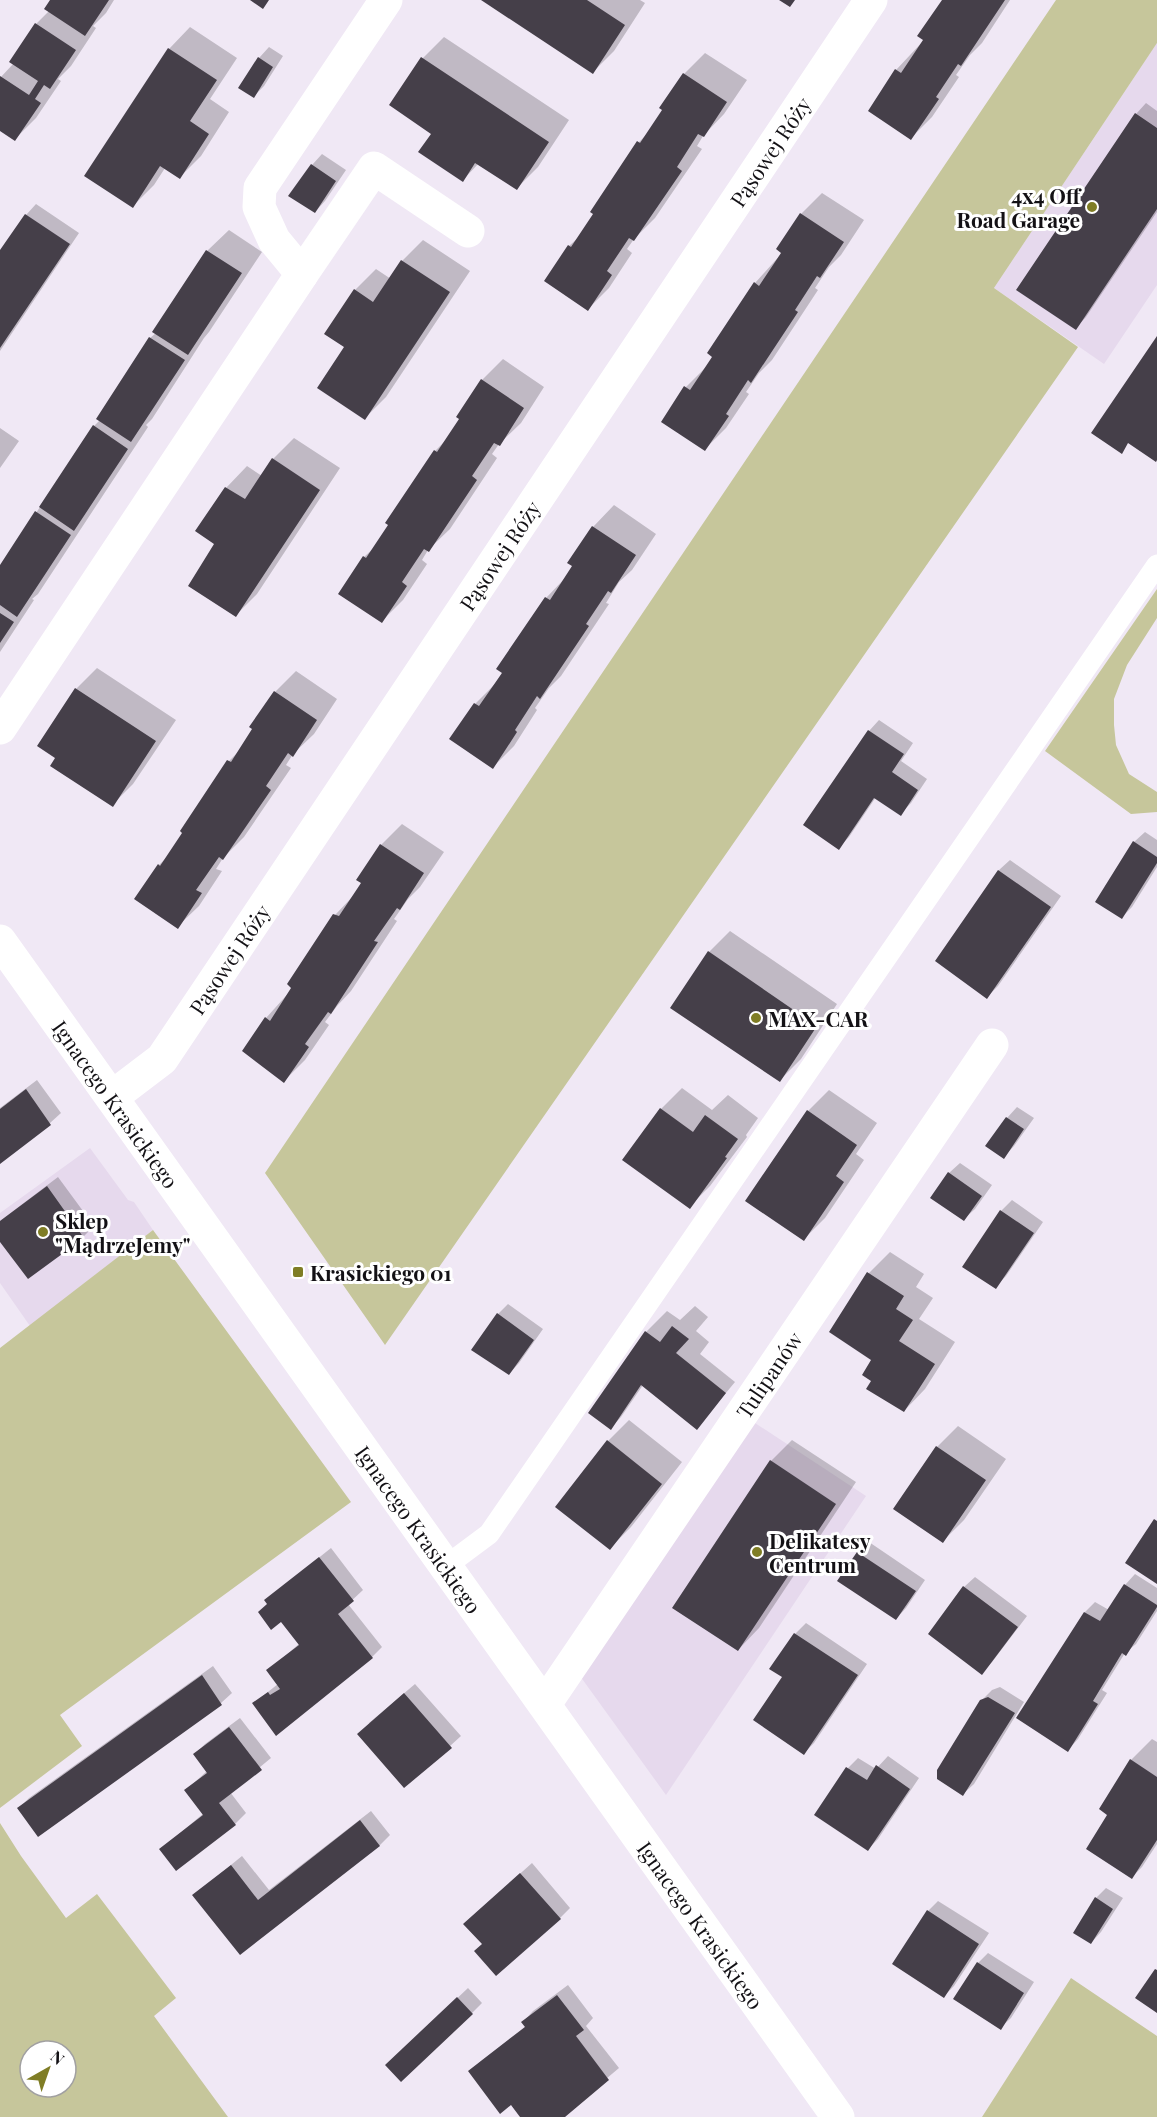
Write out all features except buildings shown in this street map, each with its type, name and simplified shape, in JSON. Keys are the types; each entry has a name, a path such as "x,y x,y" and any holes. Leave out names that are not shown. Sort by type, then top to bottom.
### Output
{"street":[{"path":"302,274 274,240 259,207 260,188 386,0"},
{"name":"Pąsowej Róży","path":"112,1097 162,1059 871,0"},
{"path":"0,728 374,168 468,231"},
{"name":"Ignacego Krasickiego","path":"0,941 838,2117"},
{"name":"Tulipanów","path":"545,1704 992,1045"}],"lane":[{"path":"446,1566 489,1534 1157,565"}],"shaded area":[{"path":"1157,43 1157,285 1104,364 994,288"},
{"path":"90,1148 128,1200 134,1202 153,1230 30,1326 0,1283 0,1213"},
{"path":"752,1421 866,1496 666,1795 580,1676"}],"green space":[{"path":"1056,0 1157,0 1157,43 994,288 1078,347 385,1345 265,1173"},
{"path":"1157,589 1157,618 1127,665 1114,699 1116,745 1129,774 1157,792 1157,812 1131,814 1045,751"},
{"path":"153,1230 351,1502 60,1715 82,1746 0,1808 0,1348"},
{"path":"0,1823 66,1918 97,1894 176,1998 154,2016 228,2117 0,2117"},
{"path":"1071,1978 1157,2036 1157,2117 982,2117"}],"place":[{"name":"4x4 Off Road Garage","path":"1092,207"},
{"name":"MAX-CAR","path":"756,1018"},
{"name":"Sklep \"MądrzeJemy\"","path":"43,1232"},
{"name":"Krasickiego 01","path":"298,1272"},
{"name":"Delikatesy Centrum","path":"757,1552"}]}
